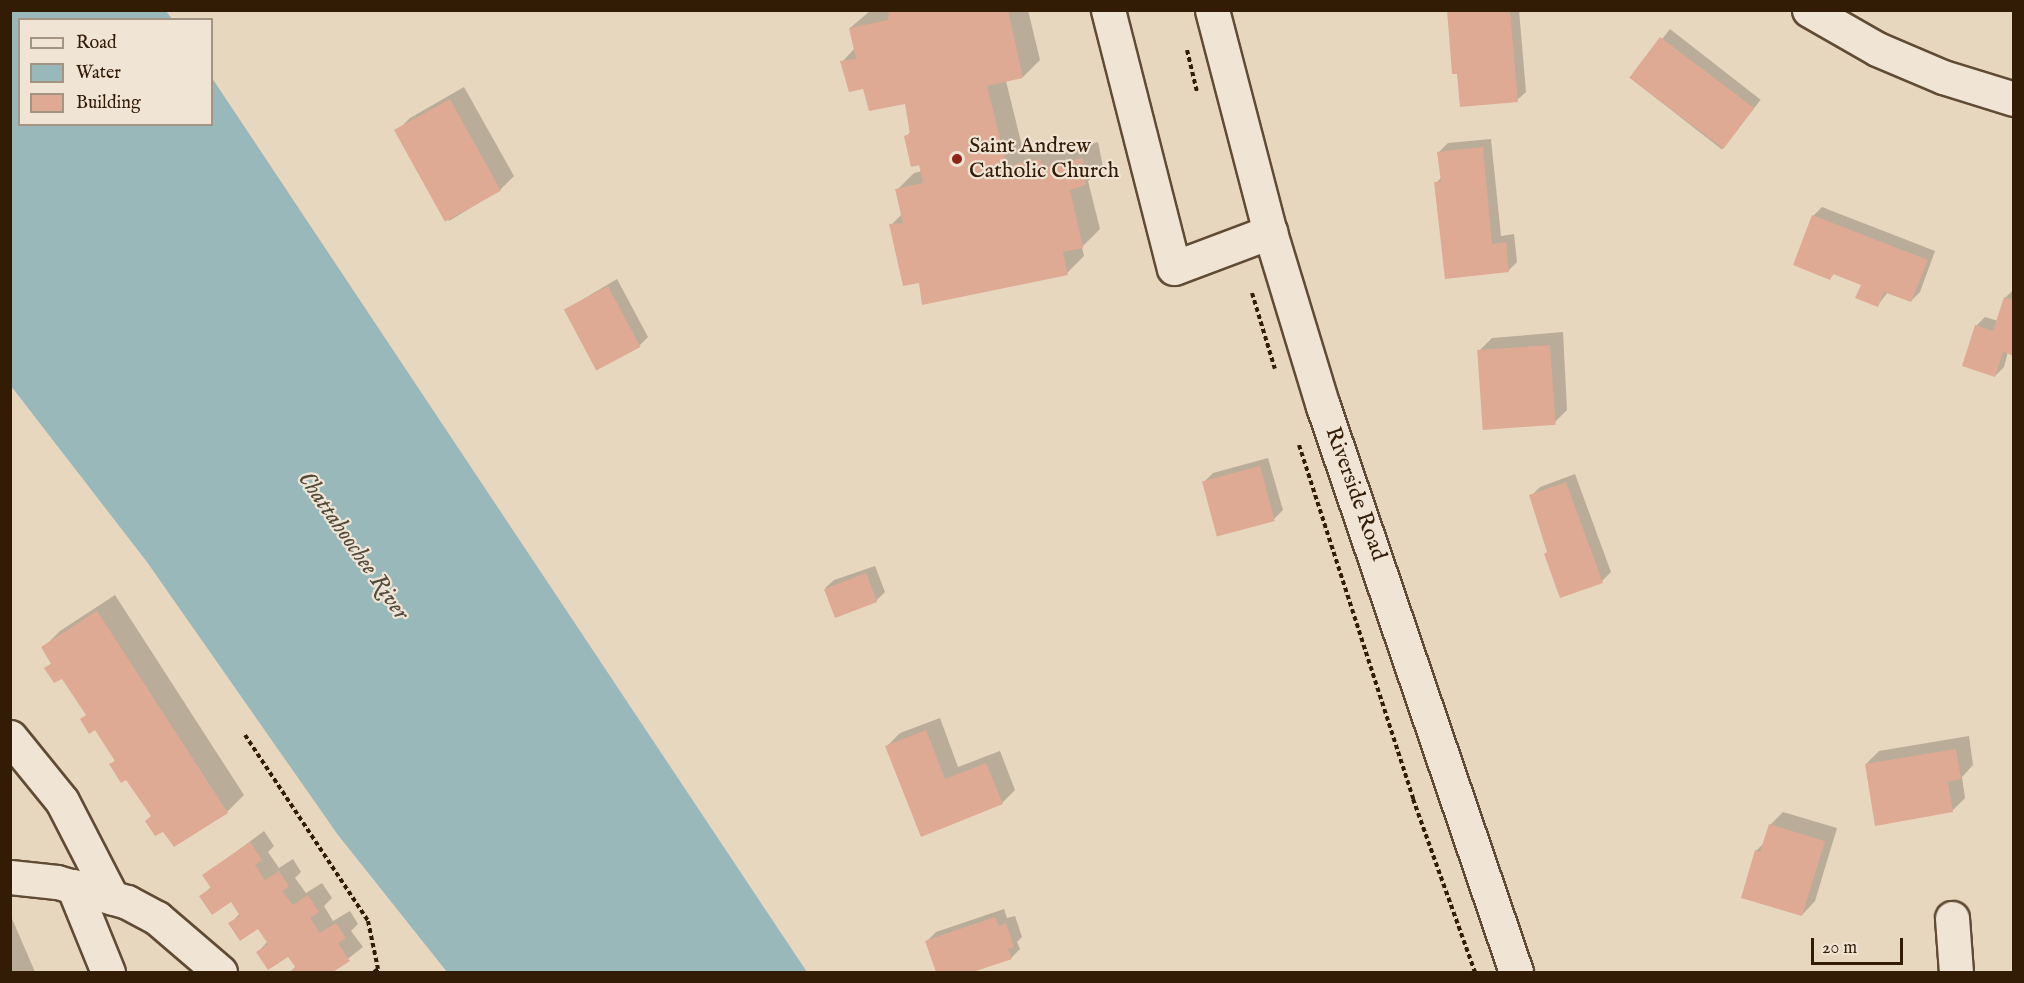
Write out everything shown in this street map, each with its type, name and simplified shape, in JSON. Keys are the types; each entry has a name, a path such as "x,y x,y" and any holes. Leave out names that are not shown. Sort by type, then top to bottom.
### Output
{"street":[{"path":"1108,10 1174,268 1270,232"},
{"name":"Riverside Road","path":"1212,10 1270,232 1323,406 1516,972"},
{"path":"1809,10 1877,49 1943,77 2013,99"},
{"path":"17,753 62,801 112,898"},
{"path":"10,877 73,886 112,898 157,918 220,972"},
{"path":"73,886 108,972"},
{"path":"1953,918 1956,972"}],"path":[{"path":"245,735 368,921 378,971"}],"water":[{"name":"Chattahoochee River","path":"11,10 166,11 171,18 18,18 18,126 213,126 213,80 807,972 447,972 338,835 147,562 11,386"}],"building":[{"name":"Saint Andrew Catholic Church","path":"889,10 1008,10 1023,78 987,86 1007,166 1040,159 1043,168 1082,158 1086,185 1070,190 1083,248 1063,252 1068,275 922,305 919,283 903,286 889,224 903,223 895,189 923,183 919,165 911,167 908,154 904,136 910,134 905,104 869,111 863,89 849,92 840,61 856,59 849,28 888,20"},
{"path":"1447,10 1510,11 1518,102 1460,107 1457,74 1452,74"},
{"path":"1660,37 1754,108 1724,149 1629,78"},
{"path":"450,99 501,191 445,222 394,130"},
{"path":"1483,147 1492,244 1506,242 1509,272 1445,279 1434,182 1441,182 1437,152"},
{"path":"1812,215 1928,260 1911,302 1884,292 1878,307 1855,298 1861,285 1833,274 1830,280 1793,265"},
{"path":"608,286 640,347 596,370 564,309"},
{"path":"2004,297 2014,300 2014,356 2003,352 1995,377 1962,366 1975,325 1993,331"},
{"path":"1550,345 1556,425 1483,430 1477,350"},
{"path":"1260,466 1275,521 1217,537 1202,482"},
{"path":"1566,482 1603,583 1560,598 1544,554 1547,552 1529,495"},
{"path":"866,573 877,602 835,618 824,589"},
{"path":"97,611 228,813 174,847 163,832 155,836 145,821 151,816 126,780 121,783 109,764 115,761 95,730 89,734 80,719 86,715 62,679 54,683 44,668 51,664 41,647"},
{"path":"926,730 945,779 986,763 1003,804 921,837 885,746"},
{"path":"1956,749 1961,779 1948,782 1953,812 1875,826 1865,764"},
{"path":"1769,824 1825,841 1802,916 1741,898 1755,850 1760,852"},
{"path":"250,842 262,860 255,865 265,880 279,871 289,886 282,891 293,905 308,895 319,912 310,918 320,933 336,923 346,938 338,943 350,961 333,972 289,972 296,968 288,957 268,970 256,952 268,944 258,929 240,941 228,923 240,916 231,902 212,915 199,896 211,888 202,875"},
{"path":"995,917 999,926 1006,923 1014,947 1008,949 1012,959 973,972 936,972 925,941"}],"place":[{"name":"Saint Andrew Catholic Church","path":"957,159"}]}
